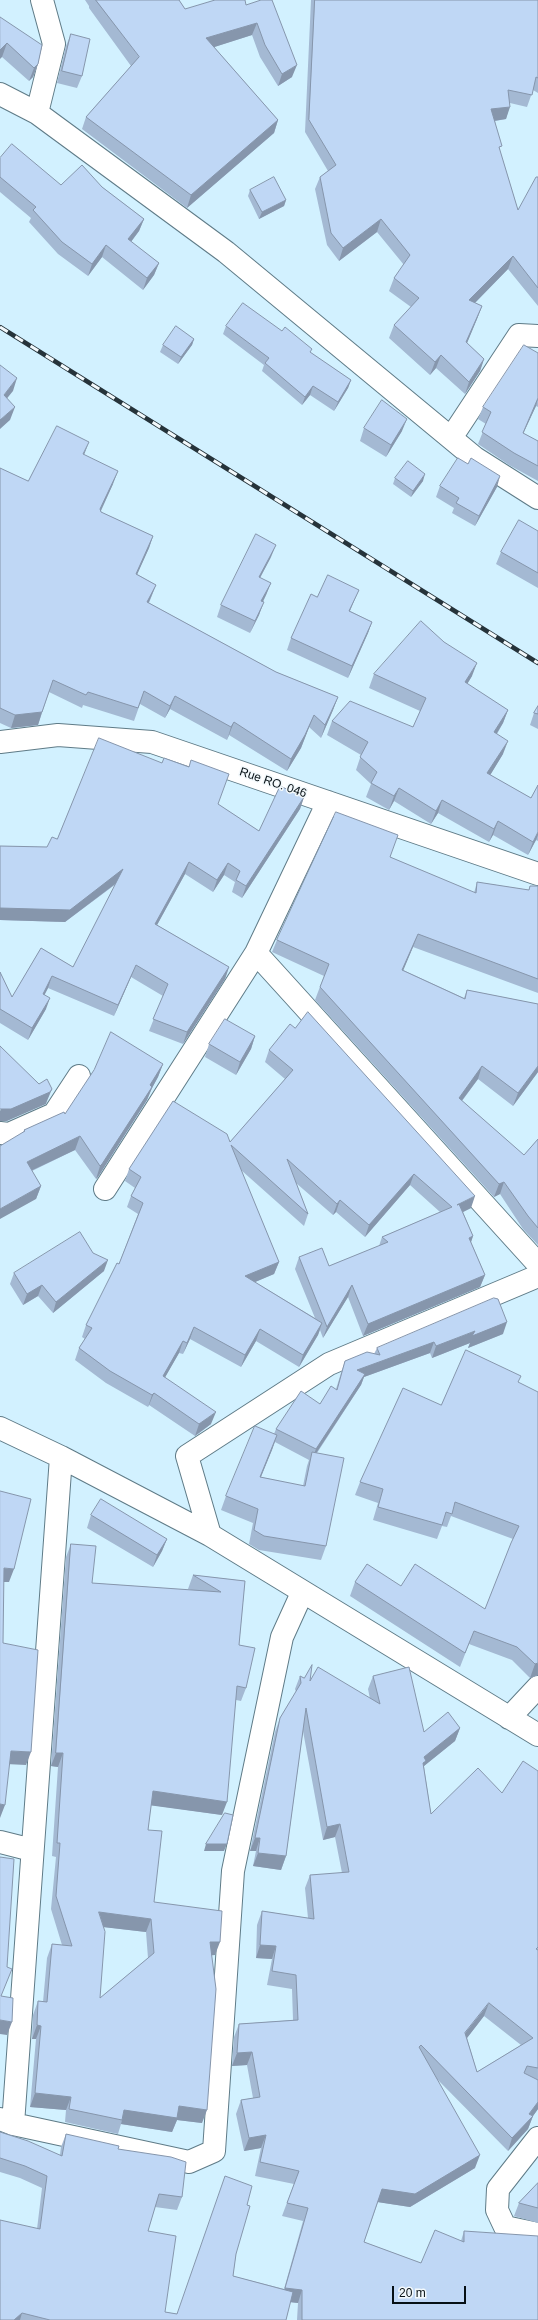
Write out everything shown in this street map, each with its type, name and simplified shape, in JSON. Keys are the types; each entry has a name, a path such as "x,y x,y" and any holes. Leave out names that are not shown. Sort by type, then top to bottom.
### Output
{"street":[{"path":"37,113 54,44 42,0"},
{"path":"0,94 37,113 226,252 475,458 538,498"},
{"path":"451,438 519,335 538,336"},
{"name":"Rue RO. 046","path":"0,742 58,735 152,742 538,874"},
{"path":"105,1189 256,954 328,802"},
{"path":"256,954 538,1264"},
{"path":"0,1133 9,1134 54,1114 79,1076"},
{"path":"210,1535 188,1456 329,1364 538,1276"},
{"path":"0,1428 61,1457 210,1535 302,1593 538,1736"},
{"path":"61,1457 32,1850 6,2121 189,2162 214,2151 232,1871 282,1637 302,1593"},
{"path":"509,1718 538,1687"},
{"path":"0,1842 32,1850"},
{"path":"538,2138 498,2189 496,2210 505,2227 538,2234"}],"building":[{"path":"96,0 179,0 185,9 215,0 245,0 246,5 261,0 272,0 297,65 282,74 265,45 257,23 206,38 278,120 191,195 86,117 139,57"},
{"path":"315,0 538,0 538,78 536,77 532,95 508,90 510,107 491,109 502,146 499,147 518,210 536,177 538,177 538,288 513,256 469,300 482,306 466,342 484,359 469,382 441,355 435,362 394,325 419,298 394,278 410,255 381,219 343,248 331,233 320,177 336,165 309,120"},
{"path":"0,17 42,45 38,64 34,68 7,43 0,50"},
{"path":"71,34 90,39 82,76 62,71"},
{"path":"12,144 61,185 82,165 102,187 144,219 128,239 159,263 147,278 106,245 92,264 62,242 33,210 36,207 0,177 0,158"},
{"path":"274,177 286,200 262,212 250,190"},
{"path":"243,303 282,331 285,327 312,349 310,352 351,380 338,402 313,386 305,397 265,363 269,358 226,326"},
{"path":"176,326 194,339 181,357 163,345"},
{"path":"524,345 538,353 538,398 523,433 538,441 538,466 514,453 482,432 491,412 483,407"},
{"path":"0,365 17,378 4,395 15,407 0,420"},
{"path":"382,400 407,419 391,445 364,428"},
{"path":"57,426 89,442 83,454 118,471 100,509 101,512 153,536 136,574 156,585 147,602 276,672 338,697 325,725 314,715 305,735 291,759 234,722 231,727 175,696 170,706 144,691 138,708 88,692 86,695 53,680 42,712 15,715 0,708 0,468 28,481"},
{"path":"458,458 468,464 471,458 500,476 479,516 456,503 459,498 440,486"},
{"path":"408,461 425,474 413,491 395,478"},
{"path":"519,520 538,531 538,573 501,552"},
{"path":"256,534 276,545 259,577 271,583 261,601 264,602 255,621 221,605"},
{"path":"328,575 359,590 349,611 372,622 352,666 291,638 311,594 317,597"},
{"path":"421,621 444,642 477,663 465,682 508,710 494,732 508,741 487,773 531,798 538,785 538,832 533,842 498,821 494,829 442,800 436,811 399,788 394,796 371,783 377,772 360,757 368,742 332,721 350,701 413,727 426,698 374,674"},
{"path":"538,706 538,714 534,713"},
{"path":"99,738 162,763 164,758 189,767 191,760 229,774 218,804 259,831 280,786 304,797 246,886 236,880 240,871 228,863 217,880 189,862 155,924 229,967 187,1032 153,1019 168,984 136,965 118,1005 52,976 43,994 50,998 32,1028 0,1009 0,972 12,997 41,948 73,967 123,869 70,910 0,908 0,846 47,847 52,837 57,839"},
{"path":"336,812 398,835 390,857 476,893 477,882 529,890 530,886 538,886 538,979 418,934 402,970 465,999 467,990 538,1004 538,1066 518,1093 482,1066 459,1098 524,1155 538,1139 538,1228 504,1182 499,1184 320,987 329,964 277,940"},
{"path":"308,1012 475,1196 459,1204 473,1236 469,1238 485,1275 368,1324 352,1285 327,1327 299,1257 322,1248 329,1266 388,1242 382,1237 452,1207 414,1174 369,1225 340,1200 337,1204 287,1159 308,1214 231,1145 279,1262 245,1276 322,1323 303,1355 260,1329 245,1355 194,1327 187,1343 183,1341 163,1376 216,1412 199,1424 154,1393 152,1395 110,1371 79,1348 92,1328 86,1325 117,1263 119,1264 143,1203 131,1196 141,1177 129,1169 173,1101 227,1134 230,1142 293,1070 269,1050 290,1024 295,1028"},
{"path":"225,1019 255,1036 240,1062 209,1044"},
{"path":"111,1032 163,1064 150,1085 152,1087 100,1166 80,1136 27,1162 41,1186 0,1209 0,1146 25,1131 24,1130 64,1112 65,1114 94,1070"},
{"path":"0,1046 39,1084 47,1079 52,1089 50,1092 11,1109 0,1109"},
{"path":"80,1232 93,1253 108,1260 56,1302 42,1285 27,1294 14,1273"},
{"path":"494,1298 498,1299 507,1322 472,1336 475,1331 436,1346 434,1342 357,1370 365,1374 316,1449 276,1429 301,1391 320,1404 331,1386 337,1390 345,1361 367,1352 380,1355 377,1348"},
{"path":"466,1350 521,1376 518,1382 538,1392 538,1663 535,1664 517,1647 474,1631 465,1653 355,1582 367,1564 401,1586 415,1564 485,1609 519,1526 455,1502 452,1514 446,1512 442,1525 378,1507 383,1489 360,1482 403,1388 441,1405"},
{"path":"255,1426 277,1435 260,1477 305,1486 312,1452 344,1458 326,1546 264,1536 254,1530 258,1509 226,1496"},
{"path":"0,1491 31,1499 14,1569 4,1568 3,1643 38,1650 31,1752 11,1751 5,1805 0,1804"},
{"path":"101,1499 167,1539 157,1555 91,1515"},
{"path":"71,1544 96,1546 92,1583 221,1592 193,1575 245,1581 239,1645 255,1648 246,1688 237,1686 227,1802 153,1791 148,1830 162,1831 154,1902 222,1911 220,1942 210,1942 216,1989 207,2110 179,2106 177,2118 124,2110 122,2120 69,2109 71,2097 35,2093 41,2026 37,2025 38,2001 47,2002 52,1944 72,1946 56,1896 60,1843 57,1843 63,1753 56,1753","holes":["99,1912 151,1919 154,1953 100,1998 105,1932"]},
{"path":"312,1665 310,1681 318,1667 380,1704 373,1676 409,1667 424,1732 448,1712 460,1728 424,1757 426,1761 423,1763 431,1814 478,1768 502,1793 523,1761 538,1771 538,1947 536,1949 538,1950 538,2068 527,2066 524,2073 538,2080 538,2102 529,2114 533,2116 512,2138 421,2045 419,2047 480,2155 415,2194 382,2189 364,2242 421,2263 435,2230 464,2242 464,2231 538,2236 538,2320 302,2320 302,2290 285,2288 308,2208 287,2203 299,2171 260,2162 266,2135 249,2138 241,2100 260,2097 252,2052 237,2053 239,2024 298,2020 296,1975 272,1971 276,1946 260,1945 262,1911 314,1919 310,1875 349,1872 340,1824 327,1827 306,1708 286,1856 258,1853 260,1838 255,1838 280,1718 301,1683 300,1676 304,1678","holes":["489,2003 533,2038 477,2072 465,2033"]},
{"path":"225,1813 233,1815 227,1844 206,1844"},
{"path":"0,1857 14,1859 7,1967 12,1969 1,1996 13,1998 12,2022 0,2020"},
{"path":"0,2132 28,2141 62,2156 66,2134 119,2146 118,2149 171,2157 186,2162 182,2197 159,2194 148,2231 176,2236 165,2312 177,2314 225,2176 252,2186 247,2205 250,2206 236,2254 233,2276 293,2292 286,2320 50,2320 22,2313 14,2320 0,2320 0,2220 40,2229 47,2176 25,2166 0,2158"},
{"path":"538,2183 538,2208 519,2203"}],"railway":[{"path":"0,327 538,663"}]}
